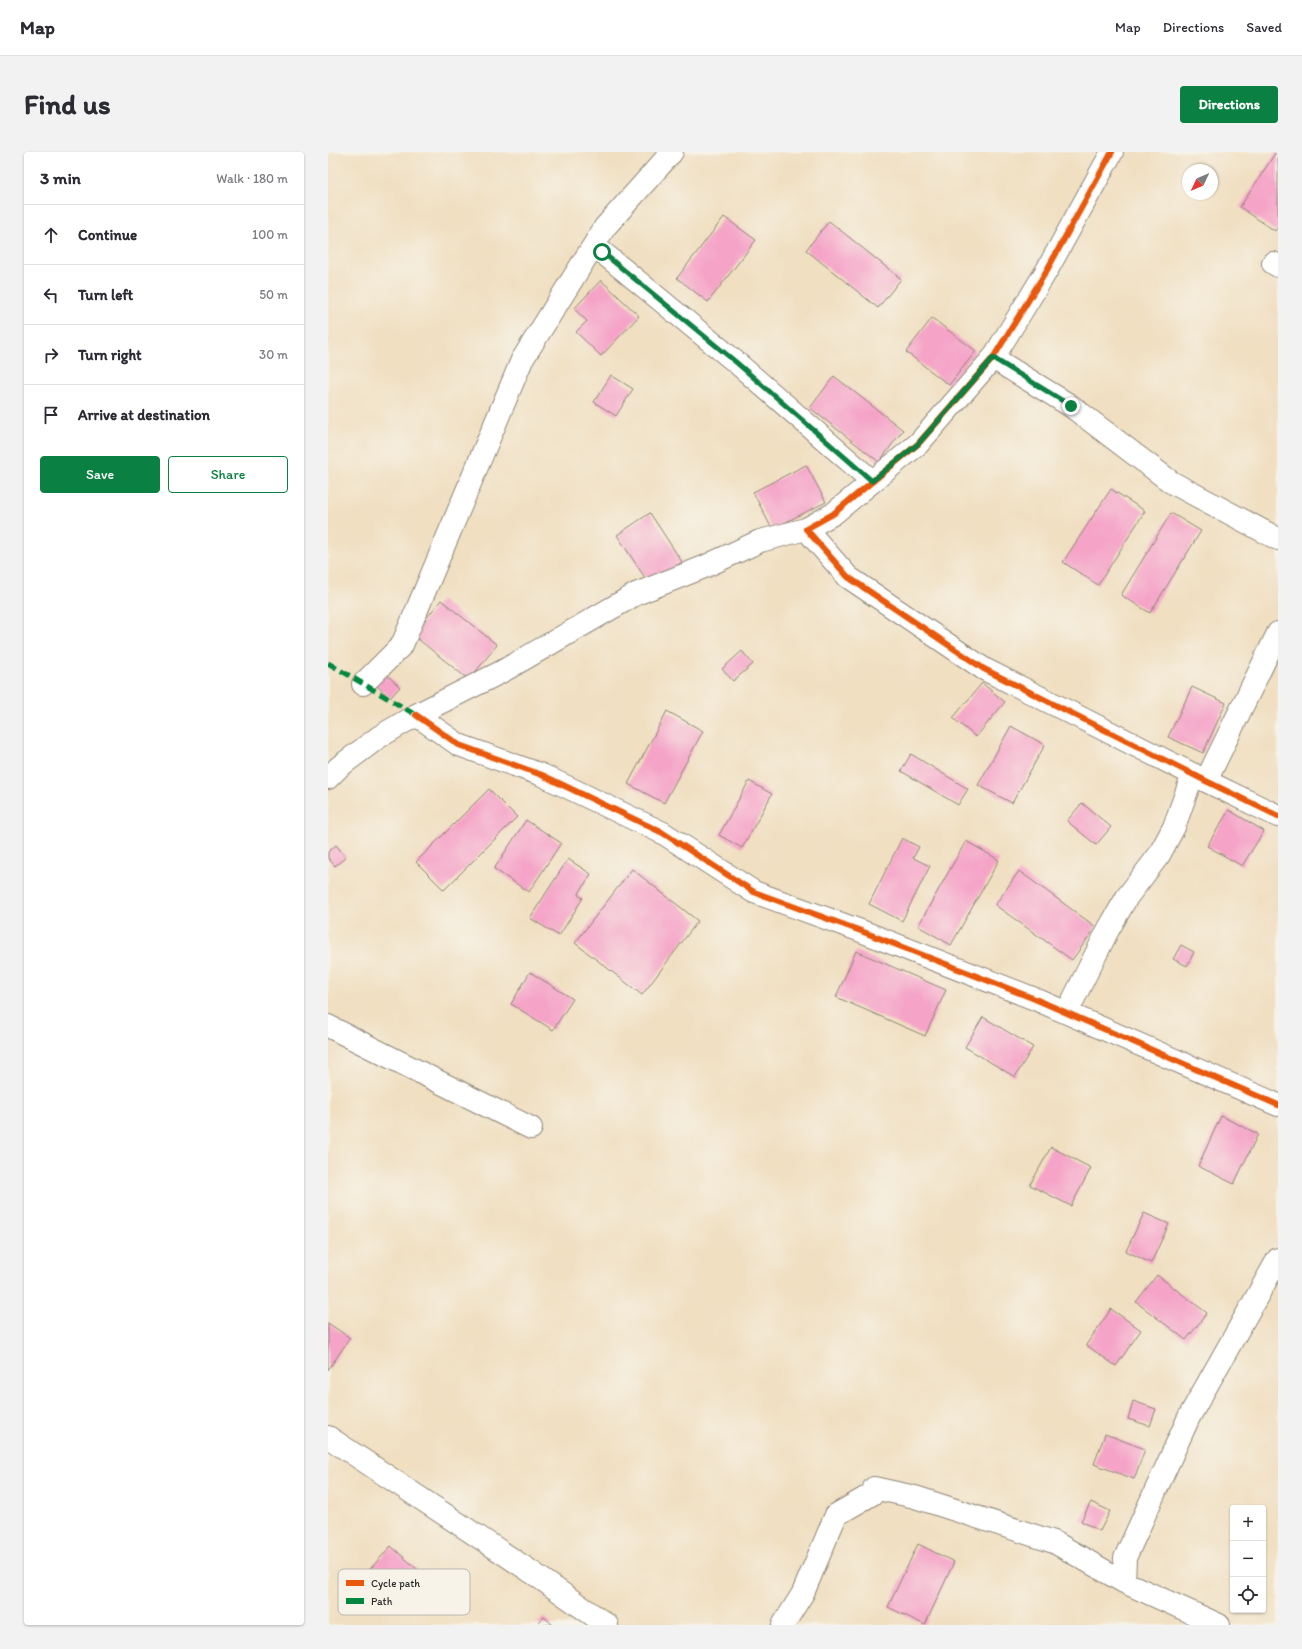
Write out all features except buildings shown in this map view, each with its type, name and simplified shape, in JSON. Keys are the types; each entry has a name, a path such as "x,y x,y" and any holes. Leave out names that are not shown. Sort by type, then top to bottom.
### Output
{"street":[{"path":"363,684 402,645 522,360 605,227 672,152"},
{"path":"328,778 339,767 379,737 416,715 503,671 636,594 760,541 806,529 833,514 918,444 993,358 1047,270 1112,152"},
{"path":"602,252 737,363 872,481"},
{"path":"993,358 1071,406 1171,482 1278,539"},
{"path":"806,529 848,577 984,669 1278,816"},
{"path":"1067,1012 1108,930 1127,897 1159,856 1278,633"},
{"path":"416,715 459,745 542,776 663,833 754,892 861,931 1067,1012 1278,1105"},
{"path":"328,1026 531,1128"},
{"path":"1124,1582 1126,1558 1189,1417 1278,1259"},
{"path":"328,1437 533,1572 607,1625"},
{"path":"783,1625 803,1594 836,1515 874,1493 874,1488 915,1497 1054,1542 1124,1582 1219,1625"}],"marked path":[{"path":"328,663 416,715"}],"cycle path":[{"path":"1112,152 1047,270 993,358 918,444 833,514 806,529 848,577 984,669 1278,816"},
{"path":"416,715 459,745 542,775 663,833 754,892 861,931 1035,999 1278,1105"}],"route":[{"path":"602,252 737,363 872,481 918,444 993,358 1071,406"}]}
